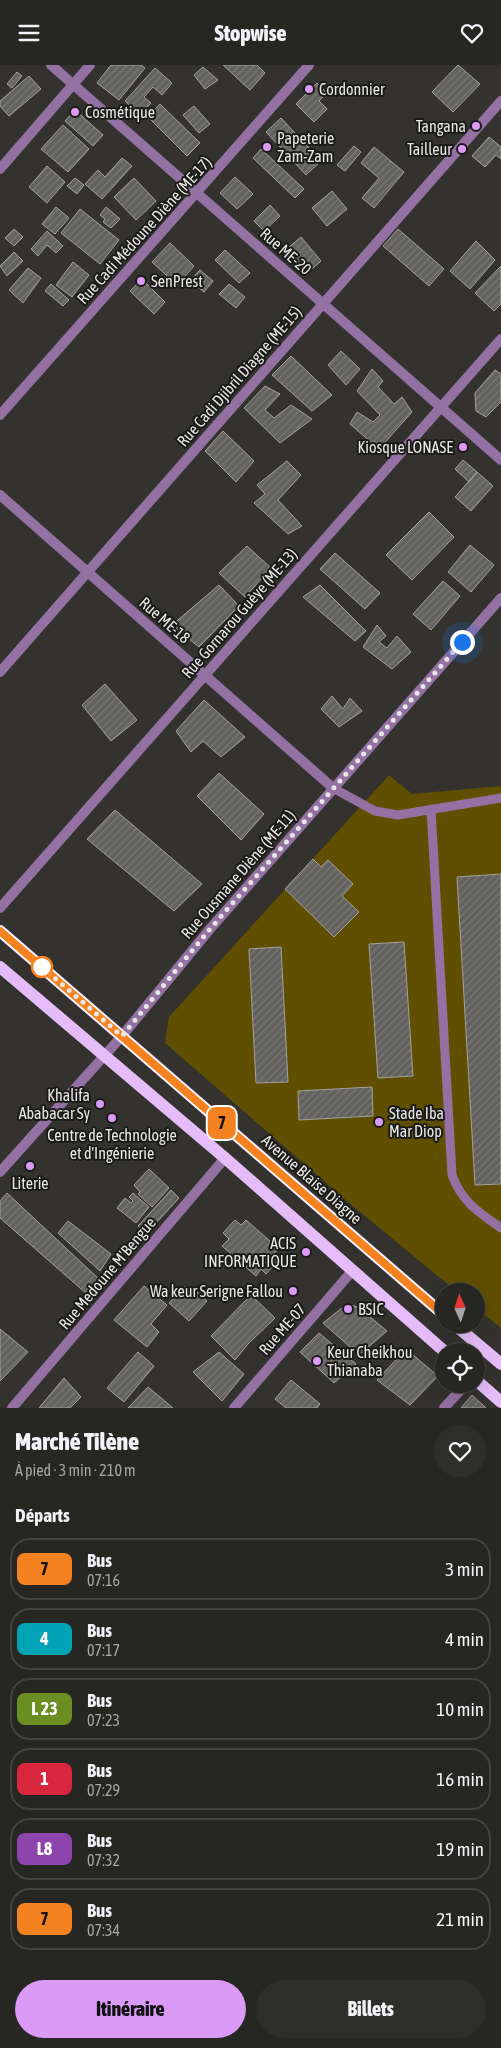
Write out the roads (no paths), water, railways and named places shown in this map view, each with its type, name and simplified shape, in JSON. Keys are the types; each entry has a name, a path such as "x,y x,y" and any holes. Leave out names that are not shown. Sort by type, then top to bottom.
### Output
{"main road":[{"name":"Avenue Blaise Diagne","path":"0,931 435,1307"},
{"path":"0,967 225,1158 435,1343"},
{"path":"464,1333 501,1365"},
{"path":"485,1388 501,1402"}],"street":[{"name":"Rue ME-20","path":"51,65 501,460"},
{"path":"0,169 90,65"},
{"name":"Rue Cadi Médoune Diène (ME-17)","path":"0,415 309,65"},
{"name":"Rue Cadi Djibril Diagne (ME-15)","path":"0,672 501,101"},
{"name":"Rue Gornarou Guèye (ME-13)","path":"0,908 501,339"},
{"name":"Rue ME-18","path":"0,495 333,788"},
{"name":"Rue Ousmane Diène (ME-11)","path":"0,1172 122,1036 210,929 501,598"},
{"name":"Rue Medoune M'Bengue","path":"12,1408 225,1158"},
{"name":"Rue ME-07","path":"234,1408 353,1270"},
{"path":"444,1408 458,1393"}],"lane":[{"path":"333,788 375,811 398,815 501,798"},
{"path":"431,809 452,1175 458,1191 474,1209 501,1228"}],"place":[{"name":"Cordonnier","path":"309,89"},
{"name":"Cosmétique","path":"75,112"},
{"name":"Tangana","path":"476,126"},
{"name":"Papeterie Zam-Zam","path":"267,147"},
{"name":"Tailleur","path":"462,149"},
{"name":"SenPrest","path":"141,281"},
{"name":"Kiosque LONASE","path":"463,447"},
{"name":"Khalifa Ababacar Sy","path":"100,1104"},
{"name":"Centre de Technologie et d'Ingénierie","path":"112,1118"},
{"name":"Stade Iba Mar Diop","path":"379,1122"},
{"name":"Literie","path":"30,1166"},
{"name":"ACIS INFORMATIQUE","path":"306,1252"},
{"name":"Wa keur Serigne Fallou","path":"293,1291"},
{"name":"BSIC","path":"348,1309"},
{"name":"Keur Cheikhou Thianaba","path":"317,1361"}]}
